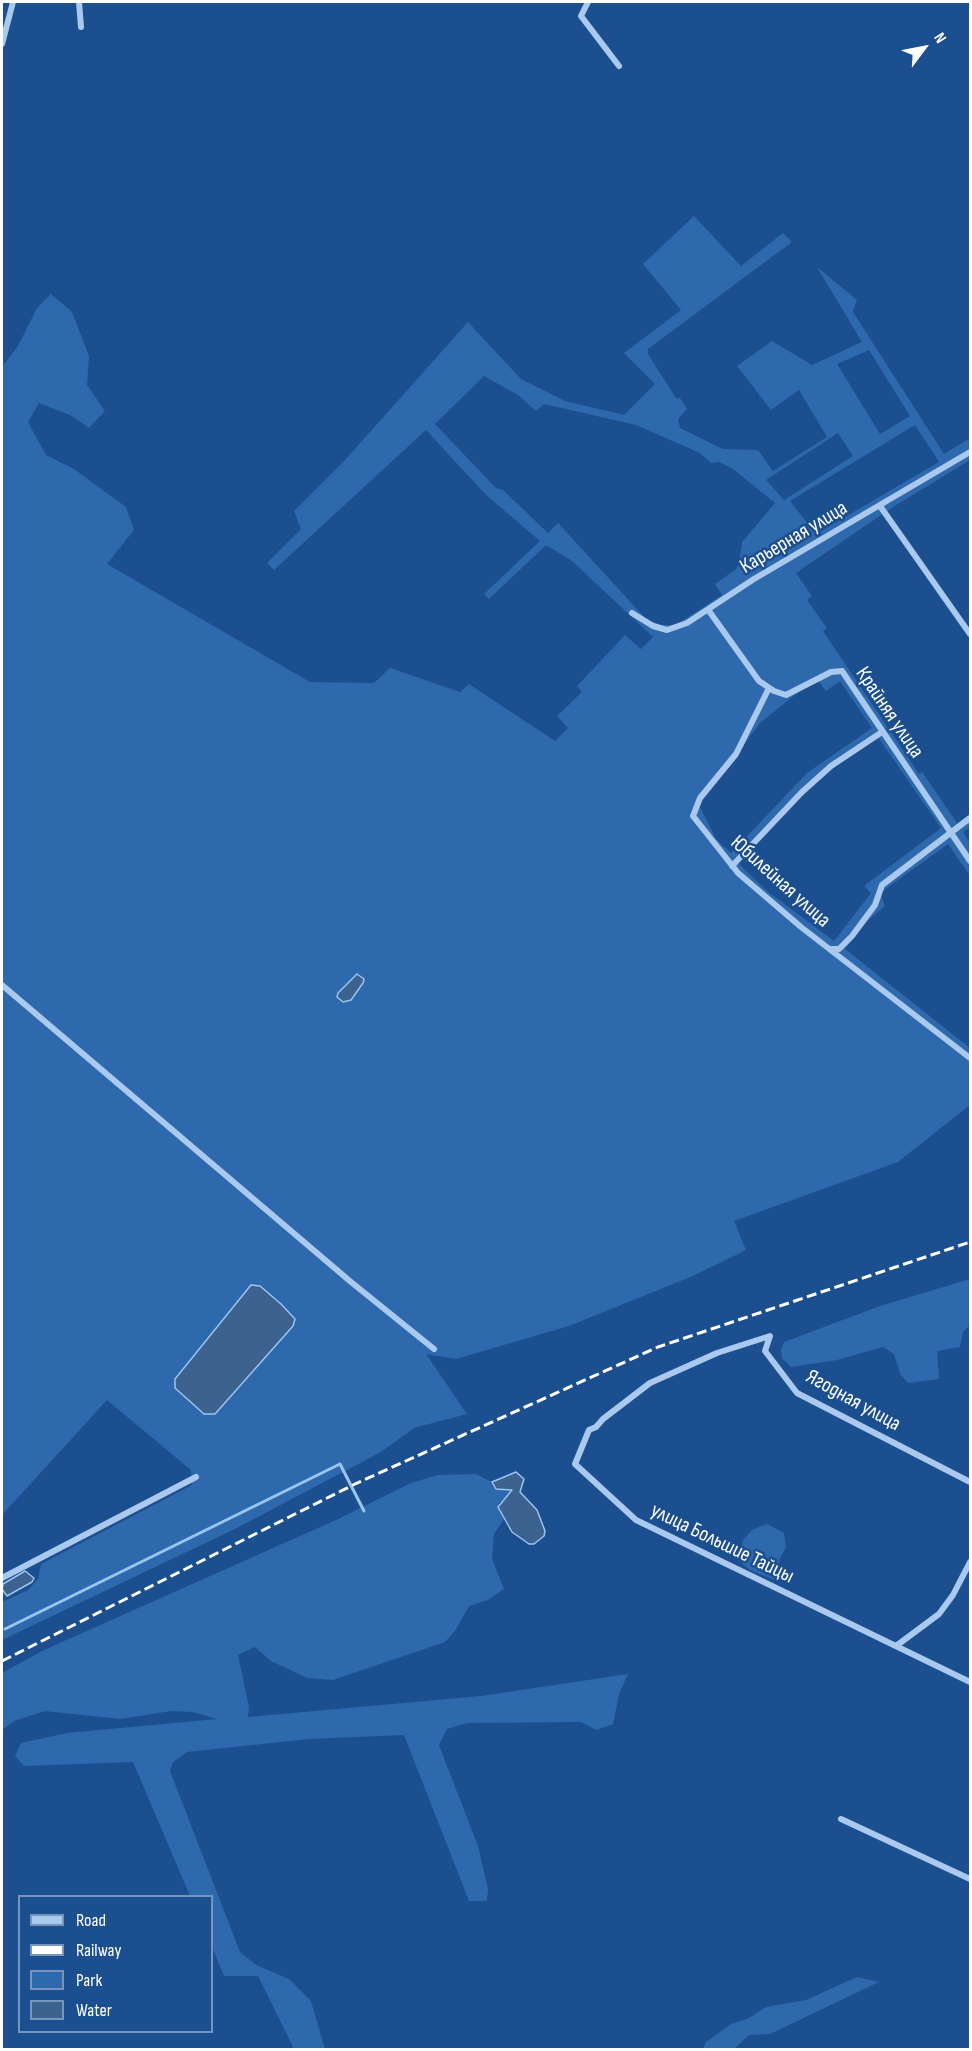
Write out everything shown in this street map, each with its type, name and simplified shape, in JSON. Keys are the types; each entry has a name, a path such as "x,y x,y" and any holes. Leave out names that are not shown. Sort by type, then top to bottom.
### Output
{"street":[{"path":"2,44 13,2"},
{"path":"79,2 81,27"},
{"path":"588,2 581,16 619,66"},
{"name":"Карьерная улица","path":"632,613 653,626 667,630 687,623 709,611 754,579 970,452"},
{"path":"880,506 970,634"},
{"path":"709,611 759,681 769,688"},
{"name":"Крайняя улица","path":"769,688 786,695 831,672 842,671 970,861"},
{"name":"Юбилейная улица","path":"769,688 736,754 700,798 693,816 732,866 801,927 970,1058"},
{"path":"732,866 802,792 831,766 882,732"},
{"path":"832,949 839,949 852,936 875,905 882,885 970,818"},
{"path":"2,985 351,1282 434,1349"},
{"name":"Ягодная улица","path":"650,1383 708,1356 770,1336 765,1351 797,1393 970,1482"},
{"name":"улица Большие Тайцы","path":"650,1383 596,1427 589,1430 575,1464 636,1520 970,1682"},
{"path":"2,1578 196,1478"},
{"path":"896,1646 939,1614 953,1595 970,1562"},
{"path":"841,1819 970,1879"}],"green space":[{"path":"694,216 741,266 783,233 792,242 648,349 648,354 676,398 680,398 687,409 678,419 680,428 723,449 758,450 773,471 827,437 799,390 771,410 737,366 772,341 812,365 862,342 817,267 857,300 853,312 944,454 970,438 970,460 893,507 796,573 812,596 807,600 827,628 823,631 919,774 922,772 957,823 970,814 970,827 963,832 970,843 970,876 948,844 880,893 885,906 868,920 845,949 970,1048 970,1105 898,1162 734,1221 746,1250 693,1276 569,1326 456,1359 426,1354 467,1414 414,1428 381,1452 235,1529 2,1640 2,1602 28,1590 38,1579 41,1564 192,1485 191,1470 107,1400 2,1515 2,367 18,346 37,308 51,294 72,312 89,356 87,385 105,411 89,428 72,416 39,403 28,422 46,455 74,469 126,507 134,530 107,564 310,682 374,683 390,668 460,692 469,684 555,741 568,728 557,716 582,692 577,686 625,635 641,649 653,637 572,561 546,545 489,599 484,594 540,541 486,495 426,430 274,570 267,563 301,529 294,511 345,460 468,322 521,379 565,401 624,415 655,384 624,353 681,310 643,264","holes":["869,350 910,416 880,434 837,364","484,376 518,395 536,411 544,404 636,425 700,453 711,463 719,462 733,469 775,503 742,542 739,564 736,569 715,584 722,595 676,625 662,625 647,620 558,523 548,533 503,490 496,488 435,424","915,425 939,462 816,534 790,501","838,433 853,456 784,500 766,480","816,678 826,691 840,681 872,728 807,773 731,853 716,839 699,805 760,723","878,737 941,828 864,886 871,893 834,941 767,891 737,862 764,828 814,780"]},
{"path":"970,1279 970,1325 963,1332 960,1347 937,1351 939,1379 908,1383 900,1374 894,1354 883,1347 837,1360 791,1367 782,1358 781,1350 784,1342 880,1306"},
{"path":"476,1474 492,1482 496,1489 512,1490 512,1493 499,1503 498,1507 504,1519 494,1534 492,1559 504,1589 488,1600 469,1606 455,1631 445,1642 333,1680 307,1678 271,1661 255,1647 238,1655 249,1707 248,1717 481,1696 628,1674 619,1694 613,1724 596,1730 581,1722 467,1723 447,1729 439,1745 478,1846 488,1889 487,1901 469,1901 404,1735 309,1739 187,1752 173,1762 170,1771 240,1952 256,1965 289,1979 311,2001 325,2049 294,2049 258,1976 224,1976 213,1949 213,1895 190,1895 133,1762 24,1766 15,1756 21,1743 67,1733 217,1719 192,1712 171,1711 120,1719 45,1711 14,1721 2,1730 2,1673 44,1650 336,1520 411,1483 438,1475"},
{"path":"767,1524 784,1533 786,1547 779,1560 781,1569 779,1578 775,1580 750,1570 739,1561 743,1540 752,1530"},
{"path":"857,1977 879,1982 770,2034 749,2035 734,2049 703,2049 706,2042 731,2024 749,2018 766,2007 806,2000"}],"water":[{"path":"357,974 364,979 363,983 351,1000 343,1002 337,997 338,993"},
{"path":"251,1285 260,1286 281,1304 295,1319 293,1326 215,1414 204,1414 175,1388 175,1379"},
{"path":"516,1472 524,1479 520,1492 537,1510 545,1531 544,1536 534,1544 529,1544 512,1532 498,1507 512,1490 496,1489 492,1482"},
{"path":"25,1571 34,1578 32,1582 7,1596 2,1589 3,1584"}],"waterway":[{"path":"5,1629 340,1464 364,1511"}],"railway":[{"path":"2,1661 355,1484 658,1347 970,1242"}]}
